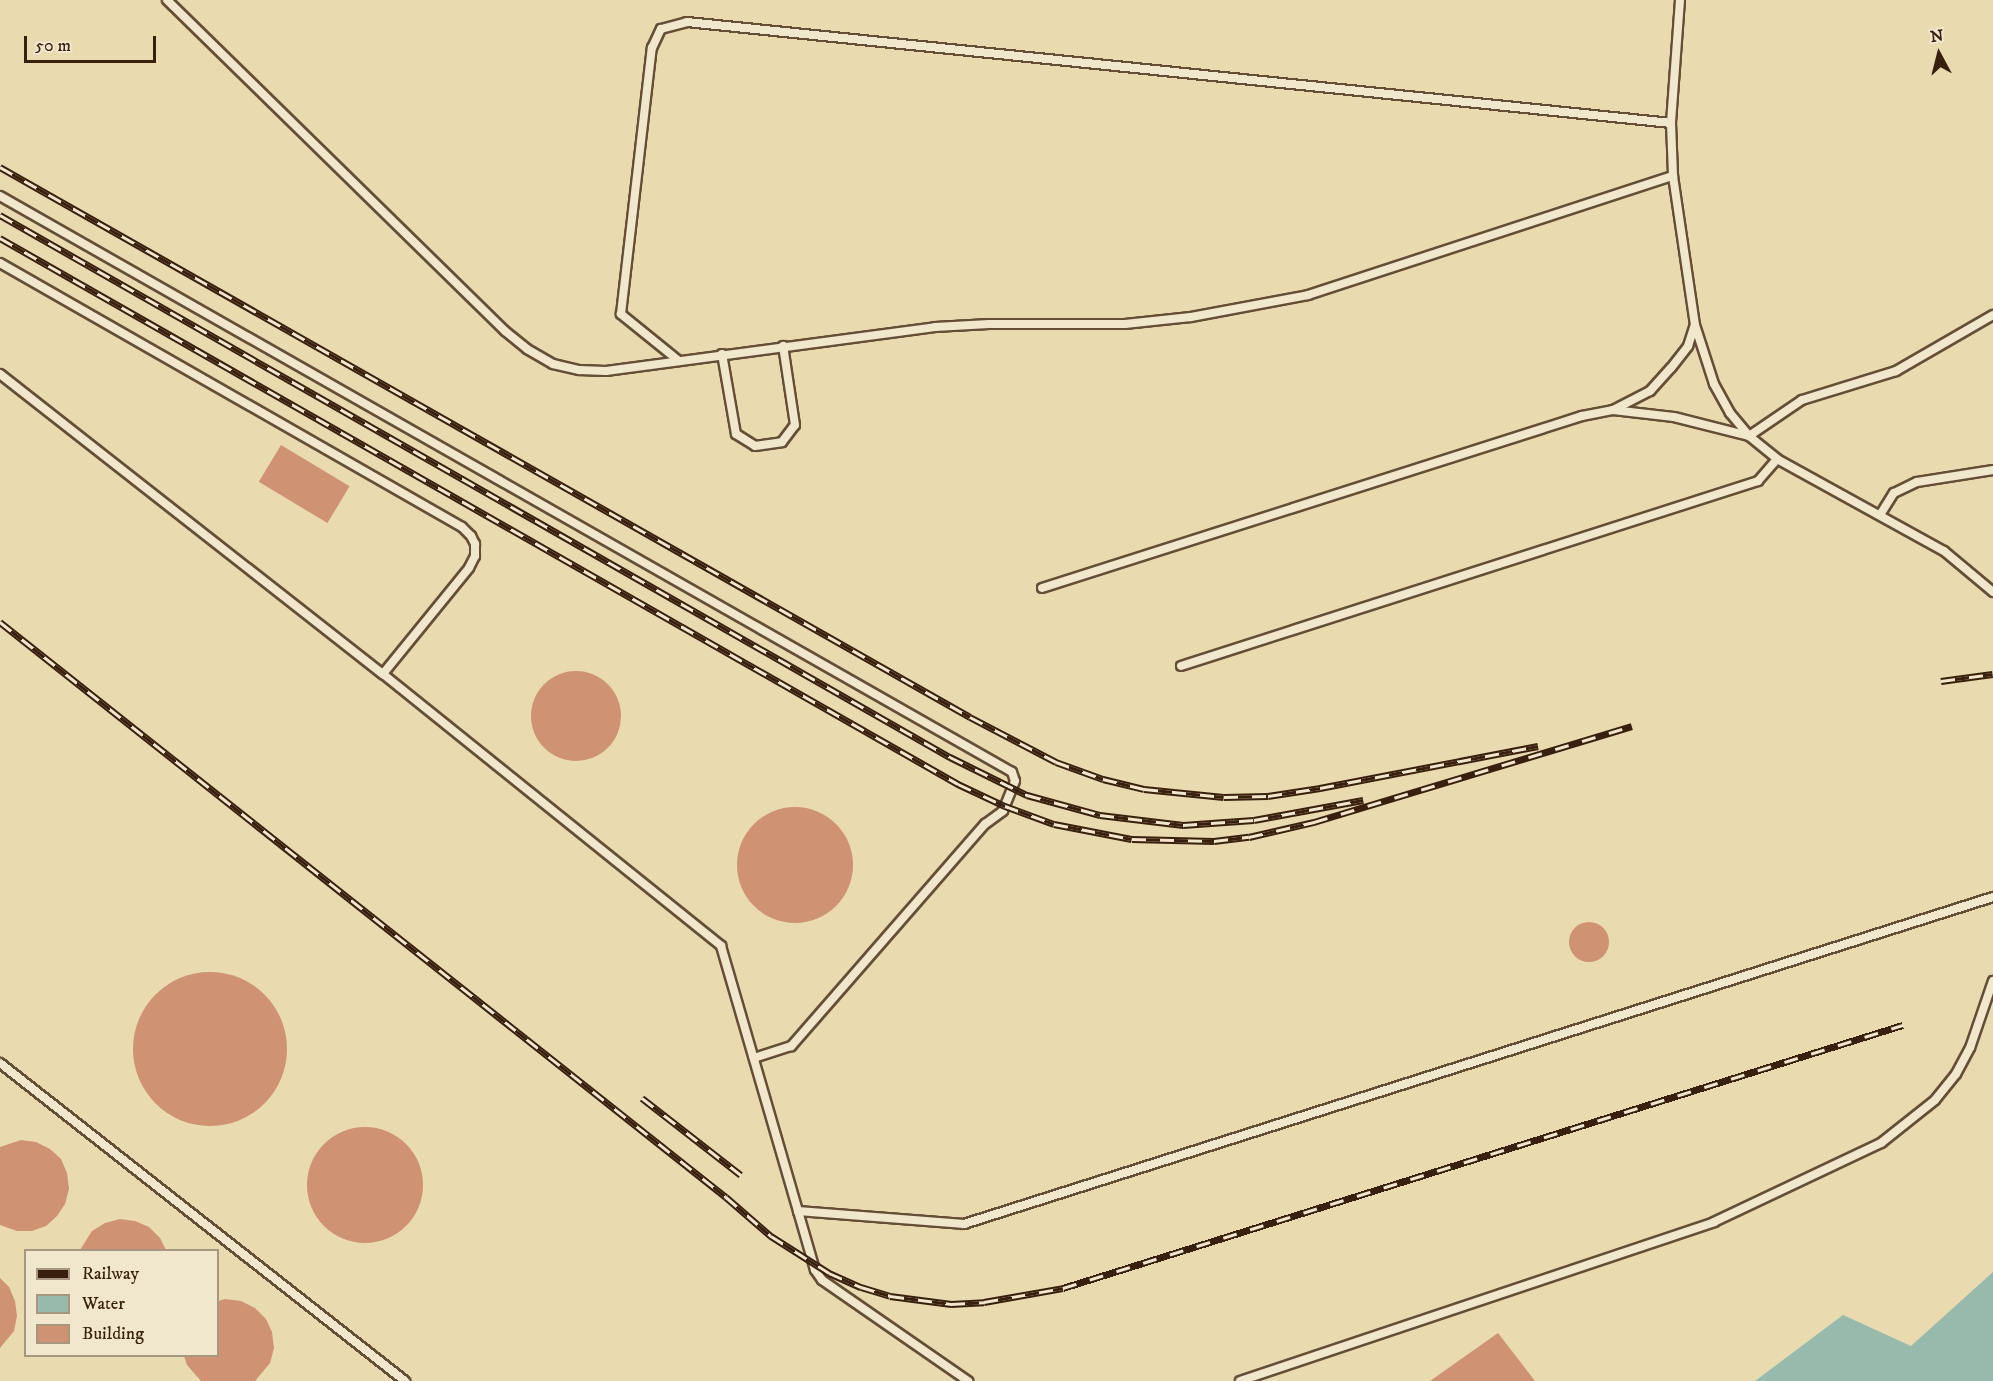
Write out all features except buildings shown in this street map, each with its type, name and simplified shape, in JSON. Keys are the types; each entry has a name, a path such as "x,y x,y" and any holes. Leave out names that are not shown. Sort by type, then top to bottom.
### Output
{"lane":[{"path":"167,0 505,331 526,349 553,364 579,370 606,371 935,327 989,324 1125,324 1191,317 1308,295 1673,176"},
{"path":"1680,0 1671,123 1673,176 1695,325 1714,384 1730,413 1749,436 1777,459 1944,551 1993,592"},
{"path":"679,361 621,314 652,48 661,29 687,22 1671,123"},
{"path":"0,196 1012,772 1015,781 1003,811 985,824 791,1046 754,1058"},
{"path":"0,262 462,527 471,536 475,544 475,556 469,568 383,674"},
{"path":"1613,410 1674,417 1749,436 1802,400 1896,371 1993,315"},
{"path":"1042,588 1582,416 1613,410 1650,391 1688,346 1695,325"},
{"path":"722,354 736,434 755,446 782,442 795,425 783,346"},
{"path":"0,374 383,674 721,946 815,1270 822,1280 968,1381"},
{"path":"1181,666 1758,481 1777,459"},
{"path":"1880,515 1894,493 1917,482 1993,470"},
{"path":"798,1211 964,1224 1993,897"},
{"path":"1239,1381 1713,1222 1881,1143 1935,1100 1956,1074 1970,1048 1993,981"},
{"path":"0,1063 405,1381"}],"water":[{"path":"1993,1272 1993,1381 1755,1381 1843,1315 1911,1346"}],"railway":[{"path":"0,167 970,717 1056,762 1103,779 1144,789 1224,797 1268,796 1538,746"},
{"path":"0,215 950,757 1027,795 1100,815 1183,825 1254,820 1363,800"},
{"path":"0,238 958,784 1005,806 1054,824 1132,839 1214,841 1249,837 1314,822 1632,726"},
{"path":"0,622 726,1197 771,1236 829,1273 861,1287 890,1296 951,1304 984,1302 1063,1288 1903,1025"},
{"path":"1941,681 1993,674"},
{"path":"642,1098 741,1175"}]}
